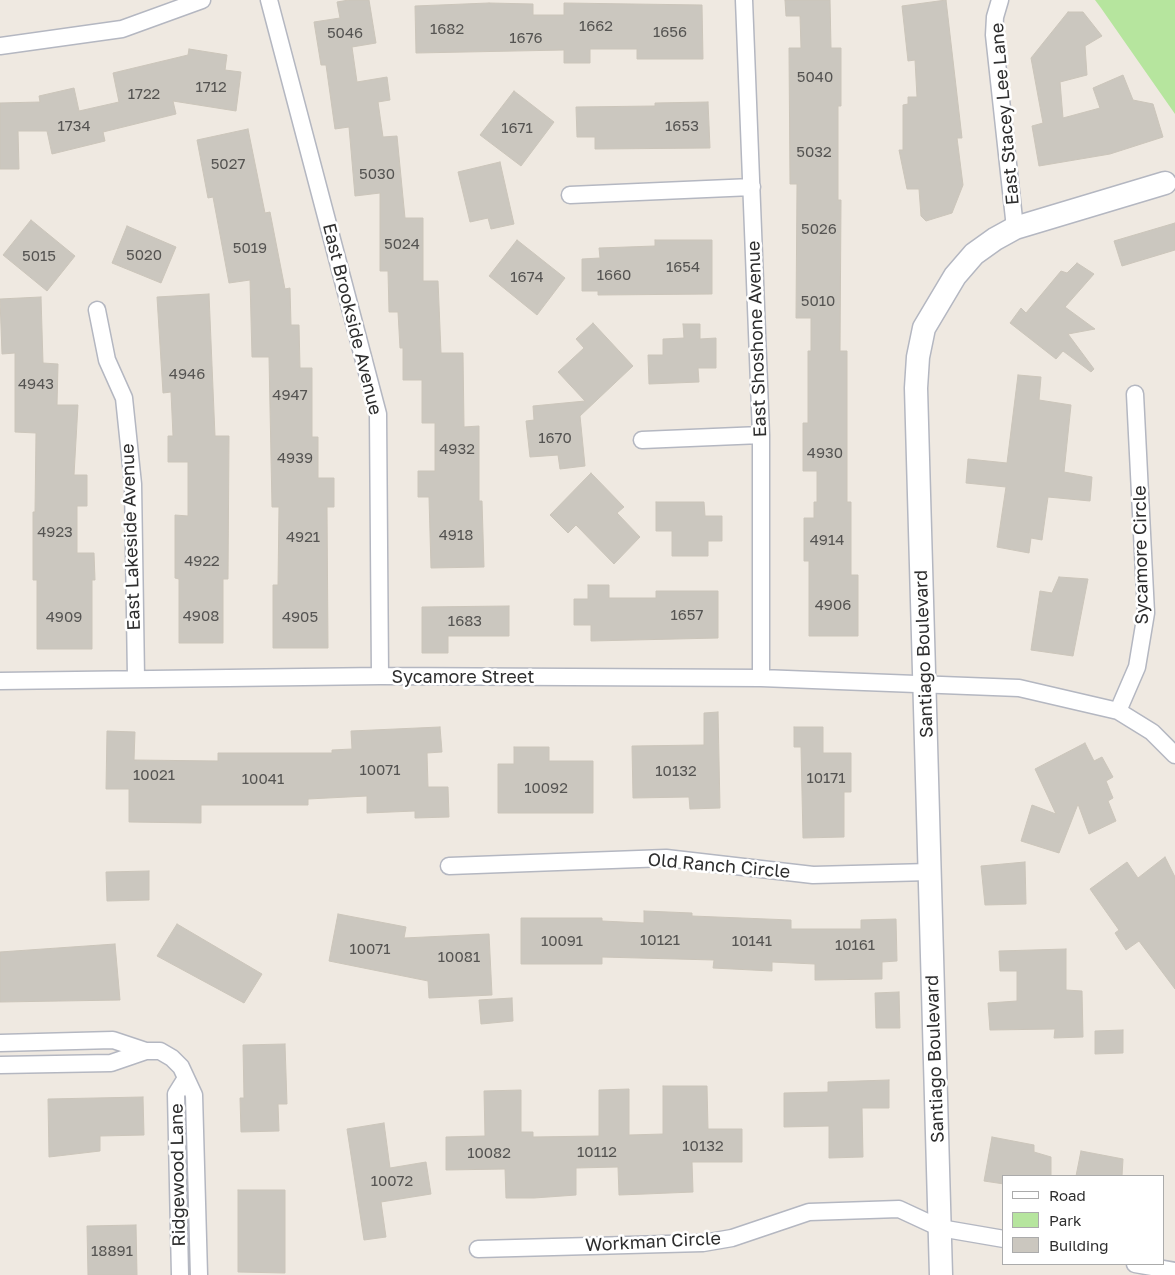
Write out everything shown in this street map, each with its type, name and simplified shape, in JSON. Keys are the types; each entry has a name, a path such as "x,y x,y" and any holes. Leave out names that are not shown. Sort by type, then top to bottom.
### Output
{"street":[{"path":"0,46 122,29 202,0"},
{"name":"East Brookside Avenue","path":"268,0 378,414 380,676"},
{"name":"East Shoshone Avenue","path":"744,0 761,436 761,678"},
{"name":"East Stacey Lee Lane","path":"1000,0 995,17 994,36 1015,228"},
{"name":"Santiago Boulevard","path":"941,1275 916,388 918,358 924,328 955,276 974,254 1015,228 1165,183"},
{"path":"570,194 752,188"},
{"name":"East Lakeside Avenue","path":"97,310 107,360 124,398 133,484 136,678"},
{"name":"Sycamore Circle","path":"1118,711 1137,667 1146,613 1135,394"},
{"path":"642,440 761,436"},
{"name":"Sycamore Street","path":"0,681 380,676 761,678 925,685"},
{"path":"925,685 1019,688 1118,711 1152,732 1175,755"},
{"name":"Old Ranch Circle","path":"448,866 666,858 814,875 930,872"},
{"path":"0,1043 113,1040 146,1051"},
{"path":"0,1065 111,1063 146,1051"},
{"name":"Ridgewood Lane","path":"146,1051 160,1051 172,1058 186,1078 194,1095 198,1275"},
{"name":"Ridgewood Lane","path":"180,1275 176,1094 186,1078"},
{"name":"Workman Circle","path":"478,1249 703,1243 732,1238 809,1212 899,1209 940,1228 1002,1239"},
{"path":"1142,1265 1175,1271"}],"green space":[{"path":"1095,0 1175,0 1175,114 1101,8"}],"building":[{"path":"369,0 376,43 352,47 357,82 387,77 390,100 378,102 383,137 397,136 405,218 423,218 423,281 438,281 441,353 463,353 464,427 479,426 479,501 482,501 484,567 431,568 429,497 418,497 418,471 435,471 435,423 422,423 422,380 403,380 403,348 400,348 398,312 389,312 388,271 380,271 380,193 355,196 349,127 335,129 326,65 321,65 314,22 340,18 337,2"},
{"path":"785,0 830,0 831,48 841,48 841,106 838,106 838,200 841,200 840,351 847,351 847,502 851,502 851,575 858,575 858,636 809,636 809,561 804,561 804,518 814,518 814,502 817,502 817,471 803,471 803,423 808,423 808,351 811,351 811,318 796,318 797,184 790,184 789,48 801,48 800,16 786,16"},
{"path":"946,0 962,138 957,138 963,185 952,213 926,221 921,216 919,189 907,189 899,150 903,150 903,105 908,104 908,97 917,97 915,60 908,61 902,6"},
{"path":"489,3 533,4 533,15 564,15 564,3 702,5 703,59 637,59 637,49 590,49 590,63 564,63 564,50 416,53 415,6"},
{"path":"1068,12 1083,12 1102,36 1085,46 1087,75 1060,82 1063,118 1100,108 1093,88 1123,75 1133,100 1153,104 1163,137 1110,154 1039,166 1032,126 1043,123 1031,58"},
{"path":"189,49 227,55 225,70 241,72 236,111 173,101 176,114 103,132 105,141 52,154 47,131 18,131 19,169 0,169 0,103 40,102 39,96 74,88 79,111 119,102 113,73 188,55"},
{"path":"514,91 554,122 521,166 480,135"},
{"path":"708,102 710,148 595,149 595,137 577,137 576,107 655,106 655,103"},
{"path":"248,129 265,213 270,212 285,289 290,288 291,325 299,325 300,368 312,368 312,437 318,437 318,478 334,478 334,507 327,507 328,648 273,648 273,585 278,585 279,507 272,507 269,357 252,357 250,280 229,283 213,197 208,198 197,140"},
{"path":"500,162 514,224 491,229 488,218 470,222 458,172"},
{"path":"31,220 75,256 47,291 3,255"},
{"path":"1175,223 1175,250 1122,266 1114,241"},
{"path":"127,226 176,247 161,283 112,263"},
{"path":"517,240 565,278 537,315 489,276"},
{"path":"655,240 712,240 712,294 598,295 598,291 582,291 582,259 600,258 599,248 655,246"},
{"path":"1077,263 1094,274 1065,307 1095,329 1068,334 1094,369 1091,372 1063,351 1056,359 1010,323 1021,308 1026,313 1061,271 1067,273"},
{"path":"209,294 215,436 229,436 228,579 223,579 223,643 179,643 179,579 175,578 175,515 188,516 188,462 168,462 168,436 173,436 171,392 163,393 157,297"},
{"path":"41,297 43,363 58,364 57,405 78,405 74,475 87,475 87,506 77,506 77,553 94,553 95,580 92,580 92,649 37,649 37,580 33,580 36,433 15,432 15,353 2,354 0,299"},
{"path":"593,323 633,366 580,416 585,466 560,469 558,455 530,457 526,421 534,420 533,406 585,401 558,372 584,348 576,339"},
{"path":"683,324 700,324 700,339 716,338 716,368 698,368 699,382 649,384 648,355 663,355 663,339 684,338"},
{"path":"1018,375 1041,377 1039,400 1071,405 1064,472 1092,477 1090,501 1048,497 1042,540 1031,538 1029,553 997,547 1006,487 966,483 968,459 1007,463"},
{"path":"591,473 624,507 617,513 640,537 614,564 576,525 568,533 550,515"},
{"path":"656,502 704,502 705,516 722,516 722,541 708,541 708,556 672,556 672,531 656,531"},
{"path":"1059,577 1088,579 1073,656 1031,650 1040,591 1052,593"},
{"path":"588,585 609,585 609,598 656,598 656,591 718,591 718,638 591,641 591,625 574,625 574,599 588,599"},
{"path":"509,606 509,636 448,636 448,653 422,653 422,607"},
{"path":"718,712 720,808 690,809 689,797 633,798 632,746 704,745 704,713"},
{"path":"440,727 442,752 427,753 428,787 448,787 449,817 415,818 415,811 367,813 367,796 308,799 308,805 201,805 201,823 129,822 129,789 106,789 107,731 135,732 134,760 218,761 218,753 332,753 332,750 352,749 351,731"},
{"path":"794,727 823,727 823,753 851,753 851,792 844,792 844,837 803,838 801,747 794,747"},
{"path":"1085,743 1094,761 1102,757 1113,777 1106,781 1113,798 1108,801 1116,821 1089,834 1078,804 1059,853 1021,841 1032,805 1056,814 1035,769"},
{"path":"514,747 549,747 549,761 593,761 593,813 498,813 498,764 514,764"},
{"path":"1165,857 1175,877 1175,989 1139,941 1126,950 1115,933 1119,930 1090,889 1127,862 1138,878"},
{"path":"1025,862 1026,904 985,905 981,866"},
{"path":"149,871 149,900 107,901 106,872"},
{"path":"644,911 692,913 692,916 791,920 791,929 861,929 861,920 896,919 897,961 882,962 882,979 815,980 815,964 772,962 772,971 713,968 714,960 602,957 602,964 521,964 521,918 602,918 602,921 644,923"},
{"path":"338,914 406,927 404,938 489,934 492,995 429,998 428,981 329,961"},
{"path":"177,924 262,974 244,1003 157,956"},
{"path":"115,944 120,1000 0,1002 0,952"},
{"path":"1066,949 1066,990 1082,991 1083,1037 1054,1038 1055,1029 990,1030 988,1003 1017,1001 1017,971 1000,971 999,951"},
{"path":"899,992 900,1028 876,1028 875,993"},
{"path":"512,998 513,1021 481,1024 479,1000"},
{"path":"1123,1030 1123,1053 1095,1054 1095,1031"},
{"path":"285,1044 287,1104 278,1104 279,1131 241,1132 240,1098 244,1098 243,1045"},
{"path":"889,1080 889,1108 862,1108 863,1157 829,1158 829,1126 784,1127 784,1093 828,1092 828,1082"},
{"path":"663,1086 707,1086 708,1129 742,1129 742,1162 692,1162 693,1192 619,1195 618,1167 576,1168 576,1195 506,1198 505,1169 446,1170 446,1137 485,1136 484,1091 521,1090 521,1132 533,1132 533,1137 599,1136 599,1090 629,1089 629,1135 663,1134"},
{"path":"143,1097 144,1135 100,1136 100,1151 49,1157 48,1099"},
{"path":"384,1123 390,1168 426,1162 431,1194 381,1202 386,1237 364,1240 347,1129"},
{"path":"992,1137 1034,1145 1034,1152 1051,1157 1051,1175 1002,1175 1002,1184 984,1181"},
{"path":"1081,1151 1123,1159 1122,1175 1076,1175"},
{"path":"238,1190 285,1190 285,1273 238,1272"},
{"path":"136,1225 137,1275 88,1275 87,1226"}]}
